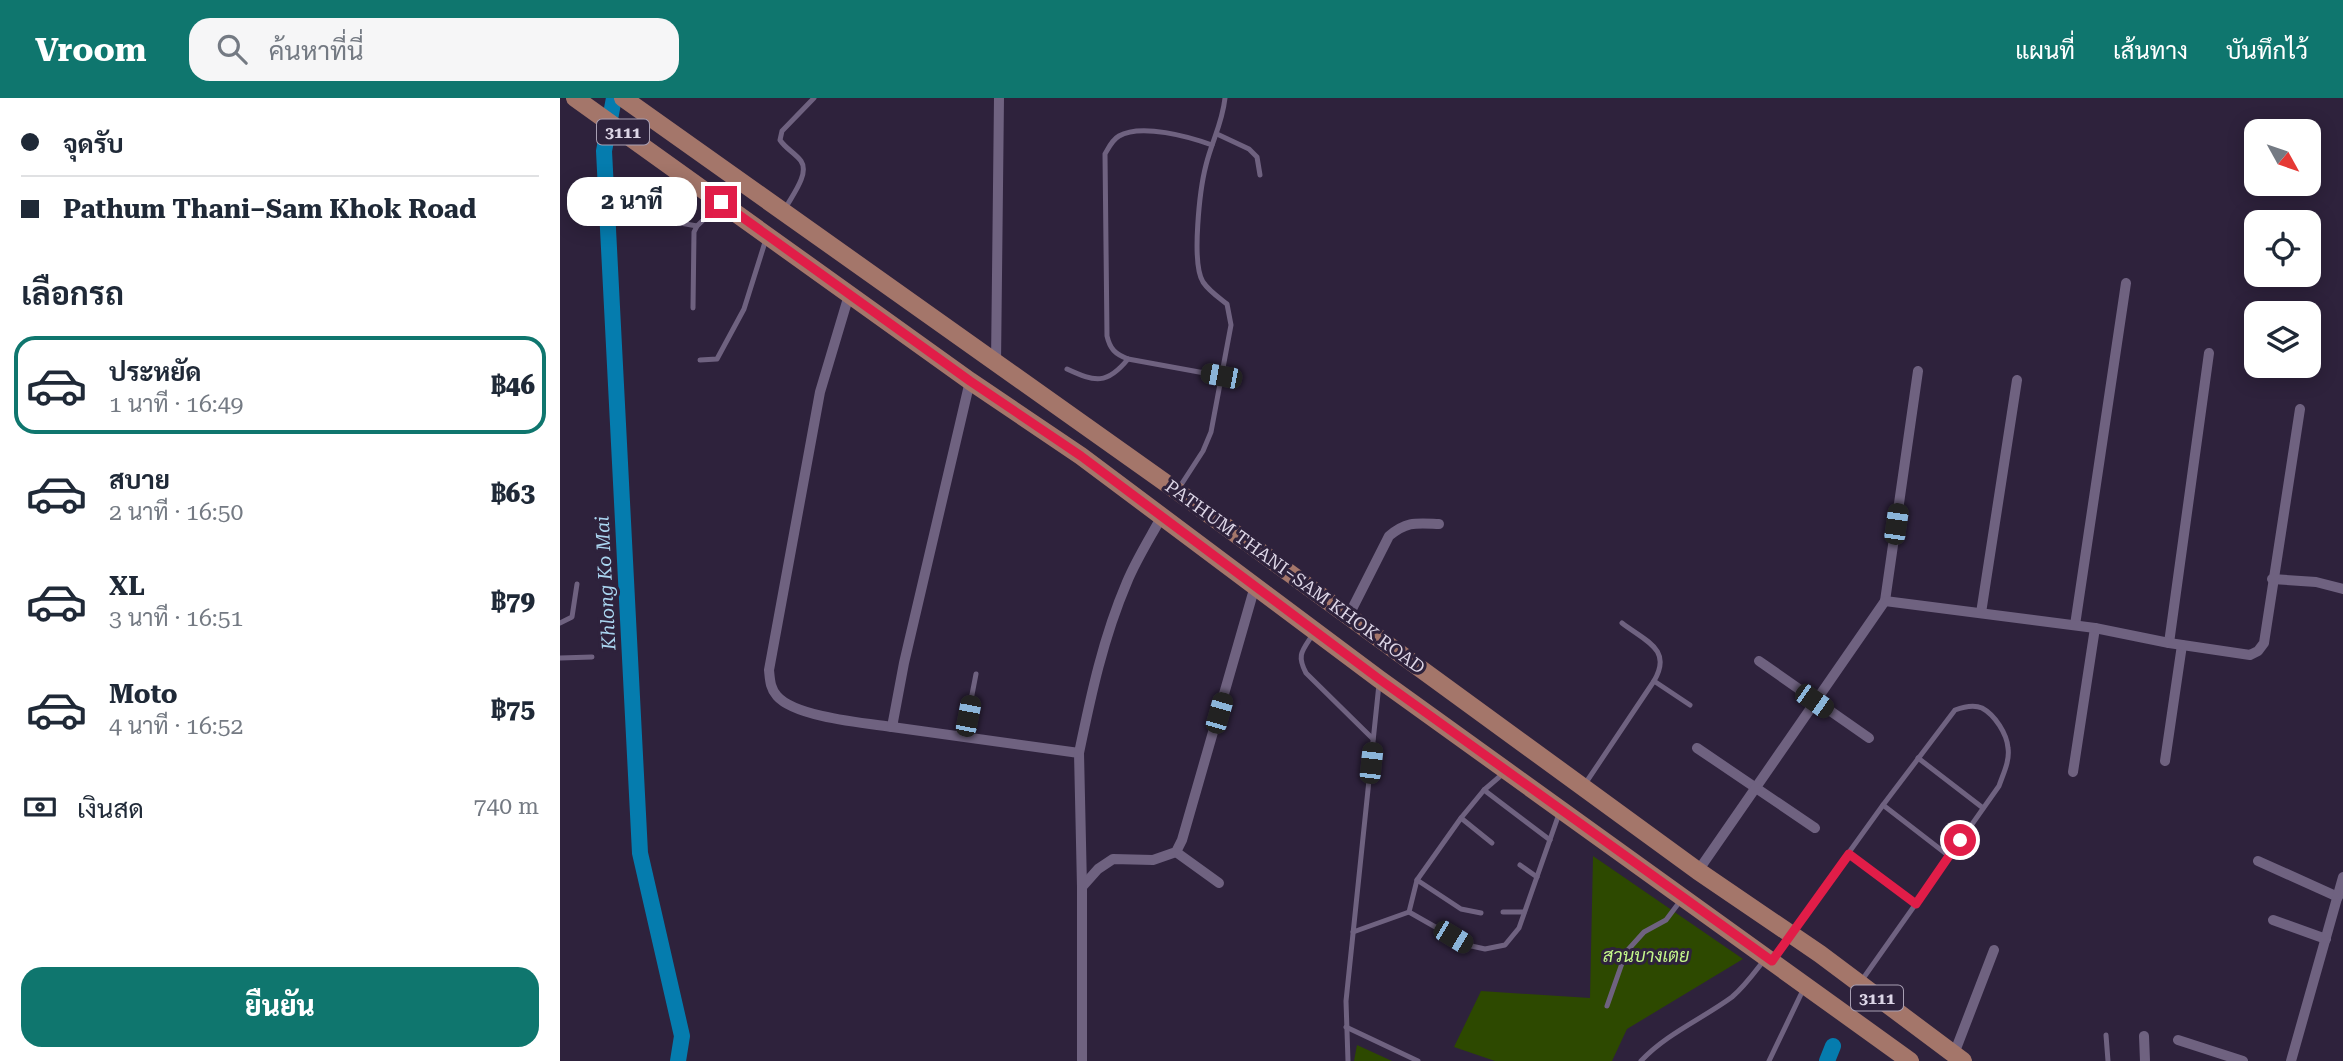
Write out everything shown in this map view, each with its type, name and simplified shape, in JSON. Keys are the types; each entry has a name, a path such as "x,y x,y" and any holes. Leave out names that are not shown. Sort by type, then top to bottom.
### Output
{"main road":[{"name":"PATHUM THANI–SAM KHOK ROAD","path":"575,98 970,381 1081,456 1379,679 1910,1061"},
{"name":"PATHUM THANI–SAM KHOK ROAD","path":"623,98 1177,491 1958,1057"}],"street":[{"path":"996,364 999,98"},
{"path":"2075,625 2126,283"},
{"path":"849,295 821,392 769,670 770,685 778,697 794,707 827,717 1079,753"},
{"path":"2169,643 2209,353"},
{"path":"1698,871 1885,601 1918,371"},
{"path":"1981,613 2017,380"},
{"path":"892,727 907,650 970,381"},
{"path":"1885,601 2075,625 2250,655 2258,652 2264,643 2300,408"},
{"path":"1082,1061 1079,753 1094,678 1112,620 1128,580 1161,516"},
{"path":"1349,615 1389,536 1400,526 1410,523 1439,524"},
{"path":"2272,579 2302,580 2343,589"},
{"path":"1082,887 1098,869 1113,859 1153,860 1176,852 1182,840 1255,586"},
{"path":"2073,772 2095,628"},
{"path":"2165,761 2182,645"},
{"path":"1759,661 1869,738"},
{"path":"1697,748 1815,828"},
{"path":"1176,852 1219,883"},
{"path":"2258,861 2338,897"},
{"path":"2291,1061 2326,939 2337,919 2338,897 2343,877"},
{"path":"2273,920 2326,939"},
{"path":"1958,1057 1994,950"},
{"path":"2144,1036 2146,1061"},
{"path":"2178,1040 2243,1061"}],"lane":[{"path":"783,212 803,176 804,168 802,162 780,140 782,131 814,98"},
{"path":"1177,491 1203,451 1211,432 1231,325 1227,304 1203,282 1198,271 1197,241 1204,170 1222,119 1225,98"},
{"path":"1212,145 1177,134 1135,131 1120,135 1112,141 1105,154 1107,336 1109,346 1117,355 1128,359 1221,376"},
{"path":"1217,134 1249,149 1257,157 1260,175"},
{"path":"693,308 694,239 697,226 721,202"},
{"path":"669,221 697,226"},
{"path":"700,360 717,359 744,309 767,236"},
{"path":"1067,369 1097,380 1109,378 1128,359"},
{"path":"560,623 572,617 577,584"},
{"path":"1584,787 1654,681 1662,662 1660,652 1622,623"},
{"path":"1315,631 1301,654 1300,663 1315,682 1373,739"},
{"path":"560,658 592,657"},
{"path":"964,737 976,674"},
{"path":"1348,1061 1346,1001 1379,679"},
{"path":"1654,681 1690,705"},
{"path":"1641,1061 1652,1049 1745,985 1791,934 1955,710 1968,706 1982,708 2004,730 2009,750 1999,786 1859,984"},
{"path":"1918,758 1983,808"},
{"path":"1409,912 1417,880 1483,790 1507,770"},
{"path":"1483,790 1550,840"},
{"path":"1883,806 1949,856"},
{"path":"1353,932 1409,912 1467,945 1485,949 1505,945 1519,928 1561,808"},
{"path":"1461,818 1492,843"},
{"path":"1849,854 1916,904"},
{"path":"1520,865 1537,877"},
{"path":"1417,880 1461,909 1481,913"},
{"path":"1607,1006 1626,952 1644,932 1666,920 1684,897"},
{"path":"1503,912 1524,912"},
{"path":"1769,1061 1805,985"},
{"path":"1346,1027 1418,1061"},
{"path":"2106,1035 2108,1061"}],"green space":[{"name":"สวนบางเตย","path":"1593,856 1743,959 1627,1029 1612,1061 1495,1061 1454,1047 1481,991 1590,998"},
{"path":"1357,1045 1392,1061 1354,1061"}],"waterway":[{"name":"Khlong Ko Mai","path":"614,98 604,151 640,853 682,1036 678,1061"},
{"path":"1827,1061 1833,1046"}],"route":[{"path":"721,202 970,381 1081,456 1379,679 1772,961 1849,854 1916,904 1960,840"}]}
